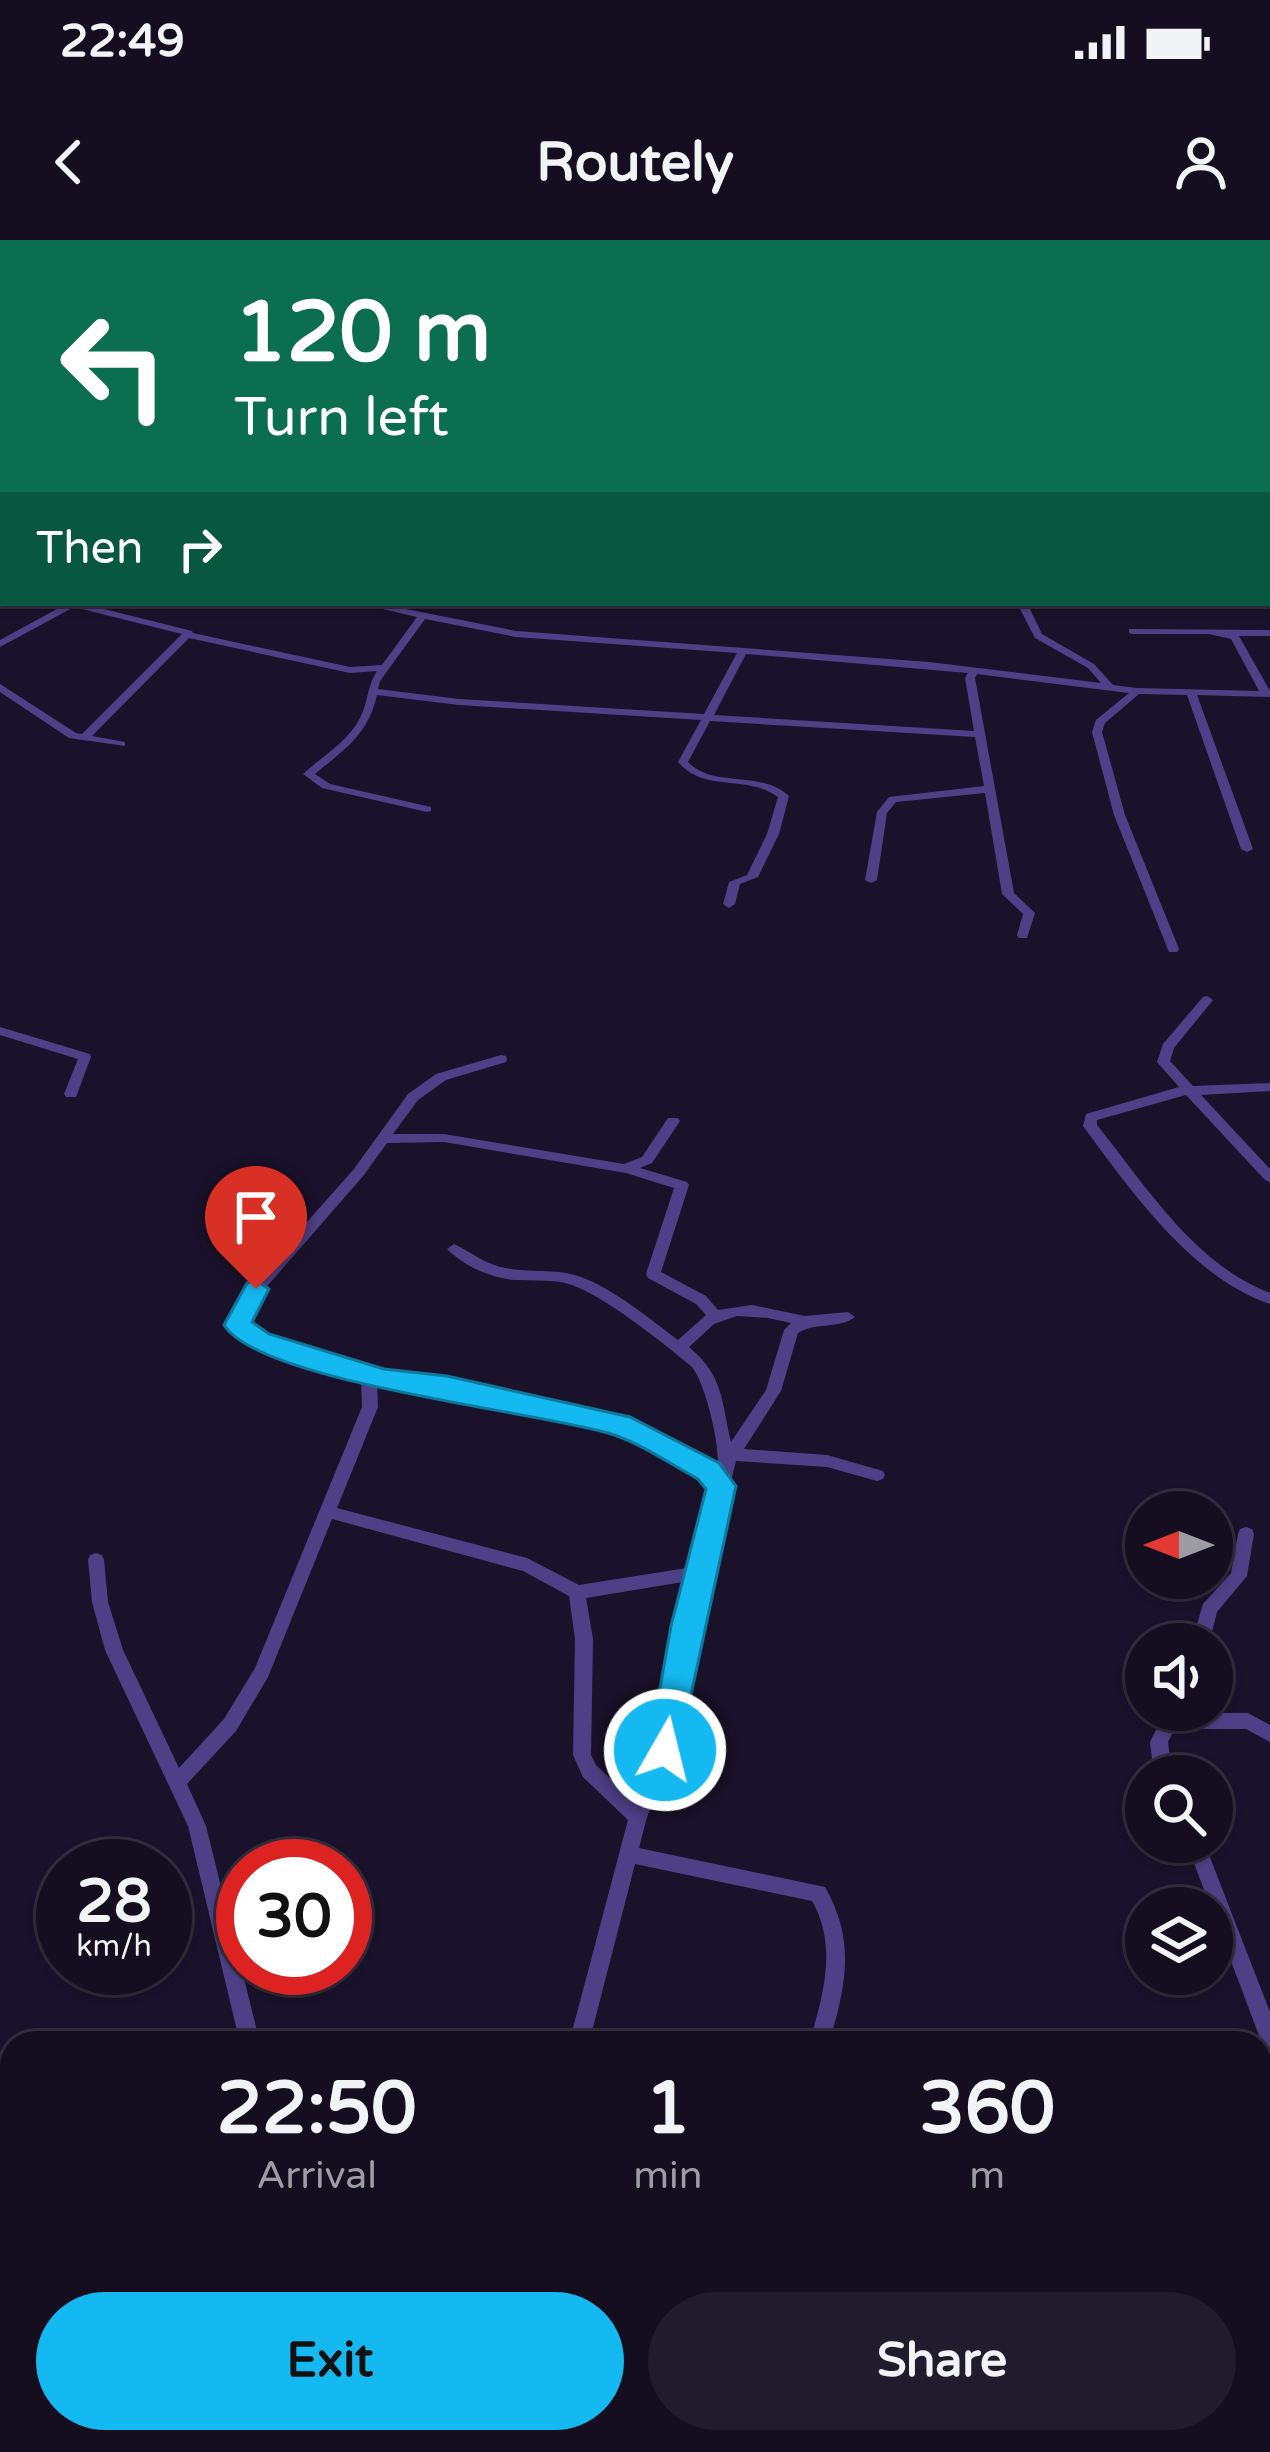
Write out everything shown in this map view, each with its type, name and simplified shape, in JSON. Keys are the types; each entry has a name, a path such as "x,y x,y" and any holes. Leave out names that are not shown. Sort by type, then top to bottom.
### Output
{"street":[{"path":"0,644 70,606"},
{"path":"81,606 177,635 192,634 350,670 383,668"},
{"path":"377,606 502,632 974,670 1137,691 1268,694 1242,644 1225,633"},
{"path":"1023,606 1038,636 1091,666 1109,687"},
{"path":"423,615 383,668 353,738 308,774 326,786 427,809"},
{"path":"1132,631 1270,633"},
{"path":"84,738 177,635"},
{"path":"729,904 735,882 752,877 763,859 784,796 763,784 687,770 683,757 710,716 742,651"},
{"path":"974,670 976,734 1008,894 1029,913 1023,935"},
{"path":"0,687 25,699 61,730 122,744"},
{"path":"374,691 459,702 976,734"},
{"path":"1137,691 1100,722 1097,732 1113,799 1143,868 1152,909 1173,949"},
{"path":"1192,695 1247,849"},
{"path":"872,880 882,812 893,799 988,789"},
{"path":"1207,1000 1163,1062 1270,1177"},
{"path":"0,1031 85,1057 71,1094"},
{"path":"501,1059 432,1082 256,1289 237,1325 259,1342 369,1375 620,1424 691,1458 722,1486"},
{"path":"1270,1087 1185,1090 1091,1117 1090,1126 1210,1265 1235,1286 1270,1299"},
{"path":"399,1117 415,1136"},
{"path":"625,1169 647,1160 673,1121"},
{"path":"383,1139 415,1136 625,1169 682,1185 664,1250 652,1268 658,1280 691,1293 713,1314"},
{"path":"454,1249 495,1275 578,1281 681,1346 710,1384 719,1436 730,1456"},
{"path":"681,1346 713,1314 740,1310 805,1321 848,1317"},
{"path":"582,2031 627,1854 665,1750 686,1626 730,1456 773,1391 791,1330 805,1321"},
{"path":"177,1782 245,1703 370,1407 369,1375"},
{"path":"730,1456 792,1456 877,1475"},
{"path":"329,1512 506,1558 577,1592 703,1572"},
{"path":"1206,1623 1210,1609 1239,1576 1246,1534"},
{"path":"96,1560 100,1602 114,1650 197,1826 247,2031"},
{"path":"577,1592 584,1639 582,1755 589,1771 638,1817"},
{"path":"1233,1720 1248,1721 1270,1734"},
{"path":"627,1854 818,1893 829,1907 836,1963 822,2031"},
{"path":"1203,1863 1267,2031"}],"route":[{"path":"256,1289 237,1325 242,1334 259,1342 384,1379 447,1387 620,1424 691,1458 722,1486 707,1562 686,1626 665,1750"}]}
